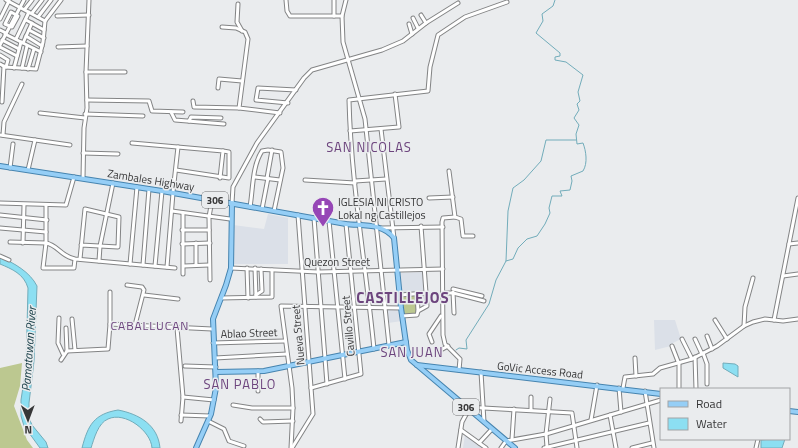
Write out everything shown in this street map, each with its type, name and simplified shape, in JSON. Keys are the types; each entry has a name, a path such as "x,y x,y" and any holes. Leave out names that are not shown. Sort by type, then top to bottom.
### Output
{"main road":[{"name":"Zambales Highway","path":"0,166 162,190 346,224 379,227"},
{"path":"196,448 210,416 214,400 216,367 212,329 213,319 231,268 230,220 232,204"},
{"path":"379,227 391,233 394,238"},
{"name":"306","path":"394,238 402,316 409,355 416,365 516,448"},
{"path":"216,372 258,371 309,363 406,342"},
{"name":"GoVic Access Road","path":"416,365 597,385 660,394"}],"street":[{"path":"0,19 8,0 44,21"},
{"path":"17,56 0,46 19,6 24,0"},
{"path":"25,9 32,0"},
{"path":"16,40 30,13 42,0"},
{"path":"38,17 51,0"},
{"path":"3,66 36,69 44,38 44,21 61,0"},
{"path":"83,178 85,114 87,100 86,72 89,0"},
{"path":"286,0 287,11 290,16 342,16"},
{"path":"334,0 334,16"},
{"path":"346,0 342,16 343,42 359,98 366,130 370,180 379,227 389,346"},
{"path":"374,348 359,226 350,131 349,100 428,91 430,67 438,35 465,17 507,2"},
{"path":"232,204 234,187 257,142 280,113 304,78 312,70 382,50 403,41 418,28 458,3"},
{"path":"238,4 237,22 242,31"},
{"path":"0,6 5,9"},
{"path":"57,16 89,15"},
{"path":"421,15 426,23"},
{"path":"413,18 418,28"},
{"path":"26,20 44,30"},
{"path":"14,68 19,49 32,23"},
{"path":"409,24 412,34"},
{"path":"222,27 236,28 246,34 248,39 239,108"},
{"path":"0,30 27,46 41,52"},
{"path":"29,30 44,38"},
{"path":"26,36 42,46"},
{"path":"2,40 19,49"},
{"path":"22,68 27,46"},
{"path":"58,46 87,46"},
{"path":"28,69 34,49"},
{"path":"0,55 8,60 3,66 1,102"},
{"path":"86,72 124,72"},
{"path":"218,88 220,79 242,81"},
{"path":"22,84 4,122 1,135 70,145"},
{"path":"288,102 256,100 258,88 296,90"},
{"path":"350,131 399,127 395,94"},
{"path":"87,100 148,102 152,111 184,112"},
{"path":"193,101 194,107 239,108 280,113"},
{"path":"171,112 175,120 224,124"},
{"path":"40,113 85,118"},
{"path":"85,114 143,116"},
{"path":"189,121 191,117 221,118"},
{"path":"381,129 394,238"},
{"path":"28,170 34,140"},
{"path":"132,143 229,152 229,178 220,178 176,170"},
{"path":"10,168 13,144"},
{"path":"167,267 178,147"},
{"path":"262,209 272,150"},
{"path":"250,207 259,155 262,151 272,150 281,152 283,156 283,168 274,211"},
{"path":"220,178 223,151"},
{"path":"83,153 118,154"},
{"path":"449,171 455,217"},
{"path":"0,203 66,205 74,177"},
{"path":"255,177 280,180"},
{"path":"305,180 355,182 386,179"},
{"path":"99,261 100,246 113,183"},
{"path":"130,264 137,187"},
{"path":"142,265 149,188"},
{"path":"155,266 162,190"},
{"path":"429,198 453,197"},
{"path":"774,320 797,212 798,198"},
{"path":"210,280 210,217 212,200"},
{"path":"23,243 24,204"},
{"path":"46,205 46,243 43,268 74,268 75,259"},
{"path":"80,259 81,245 85,209 119,217 118,247 81,245"},
{"path":"172,211 230,220"},
{"path":"184,213 182,230 184,274"},
{"path":"0,215 47,220"},
{"name":"Nueva Street","path":"292,448 313,414 298,215"},
{"path":"459,370 460,359 444,341 441,316 443,293 443,218 455,217 461,219 463,236 473,236"},
{"path":"314,218 327,384"},
{"path":"329,221 345,379"},
{"name":"Cavillo Street","path":"311,388 362,374 346,224"},
{"path":"402,316 417,314 418,310 427,306 420,226"},
{"path":"379,227 443,227"},
{"path":"0,228 46,232"},
{"path":"182,230 210,230"},
{"path":"10,242 52,244 66,257 75,259 175,268"},
{"path":"196,243 196,265"},
{"path":"182,244 210,243"},
{"path":"789,244 798,243"},
{"path":"0,256 9,260"},
{"path":"184,266 209,265"},
{"name":"Quezon Street","path":"231,268 261,268 272,270 318,272 443,269"},
{"path":"247,268 248,298"},
{"path":"255,268 256,296"},
{"path":"256,296 262,291 261,268"},
{"path":"221,298 248,298 256,296 272,297 272,270"},
{"path":"783,276 798,274"},
{"path":"744,326 745,307 753,278"},
{"path":"127,285 142,287 144,295 138,309 134,325"},
{"path":"443,293 453,290 482,296"},
{"path":"453,290 484,301"},
{"path":"453,290 454,314"},
{"path":"61,360 63,354 67,351 108,348 110,292"},
{"path":"400,295 426,293"},
{"path":"417,294 418,310"},
{"path":"144,295 178,299"},
{"path":"292,448 294,408 281,306 321,305 401,308"},
{"path":"432,342 429,334 441,316"},
{"path":"59,318 58,343 63,354"},
{"path":"72,319 75,350"},
{"path":"621,412 621,388 625,377 653,374 660,368 679,364 693,358 712,349 744,326 765,319 798,319"},
{"path":"715,320 727,339"},
{"path":"110,324 212,329"},
{"path":"66,328 67,351"},
{"path":"177,328 183,397 181,421"},
{"path":"706,336 712,349"},
{"path":"682,339 693,358 696,388"},
{"path":"695,339 707,364 707,384"},
{"name":"Ablao Street","path":"213,343 285,341"},
{"path":"437,352 448,346"},
{"path":"672,346 679,364 679,388"},
{"path":"215,358 287,354"},
{"path":"635,358 636,376"},
{"path":"185,366 216,367"},
{"path":"258,371 258,392"},
{"path":"481,372 484,422"},
{"path":"592,420 597,385"},
{"path":"645,391 654,448"},
{"path":"183,397 214,400"},
{"path":"531,397 531,410"},
{"path":"550,399 545,448 649,423"},
{"path":"501,448 506,441 512,439 546,434 660,400"},
{"path":"233,405 252,408 294,408"},
{"path":"458,448 462,422 468,408 484,407 572,413 577,448"},
{"path":"512,439 514,409"},
{"path":"181,415 210,416"},
{"path":"610,415 616,448"},
{"path":"260,420 263,422 293,421"},
{"path":"208,421 224,429 229,442 244,446"},
{"path":"479,443 492,429"},
{"path":"461,430 486,448"},
{"path":"632,448 652,443"}],"shaded area":[{"path":"268,214 288,218 288,264 233,264 233,225 264,229"},
{"path":"424,272 425,293 401,294 400,273"},
{"path":"400,308 402,321 388,323 387,309"},
{"path":"654,320 675,320 681,339 673,343 671,346 655,350"},
{"path":"465,435 483,448 463,448"}],"green space":[{"path":"416,294 417,310 415,313 404,314 401,296"},
{"path":"22,363 20,386 14,406 27,440 33,448 0,448 0,368"}],"water":[{"name":"Pamatawan River","path":"0,257 21,268 30,276 37,286 34,361 29,403 29,418 32,425 46,442 48,448 40,448 24,426 21,416 21,400 26,367 28,288 21,276 13,270 0,264"},
{"path":"723,363 735,364 738,366 738,377 723,368"},
{"path":"118,410 133,414 146,422 156,433 160,448 152,448 151,442 147,435 136,424 129,420 115,417 108,419 102,424 97,432 91,448 82,448 87,433 93,422 103,414"},
{"path":"761,440 785,440 782,448 761,448"}],"waterway":[{"path":"506,261 513,259 518,248 527,239 537,236 550,213 549,208 552,196 562,196 560,191 570,190 572,181 571,176 583,171 586,164 586,153 583,143 577,144 576,134 579,125 574,118 579,110 577,104 580,101 578,92 583,75 566,62 555,60 555,57 560,56 560,53 536,33 543,21 542,14 553,6 555,0"},
{"path":"456,350 459,348 467,349 466,340 489,304 496,280 506,261 508,211 513,188 524,180 541,161 546,140 576,140"}],"place":[{"name":"IGLESIA NI CRISTO Lokal ng Castillejos","path":"323,228"}],"district":[{"name":"SAN NICOLAS","path":"369,147"},
{"name":"CASTILLEJOS","path":"403,298"},
{"name":"CABALLUCAN","path":"150,326"},
{"name":"SAN JUAN","path":"412,352"},
{"name":"SAN PABLO","path":"240,384"}]}
